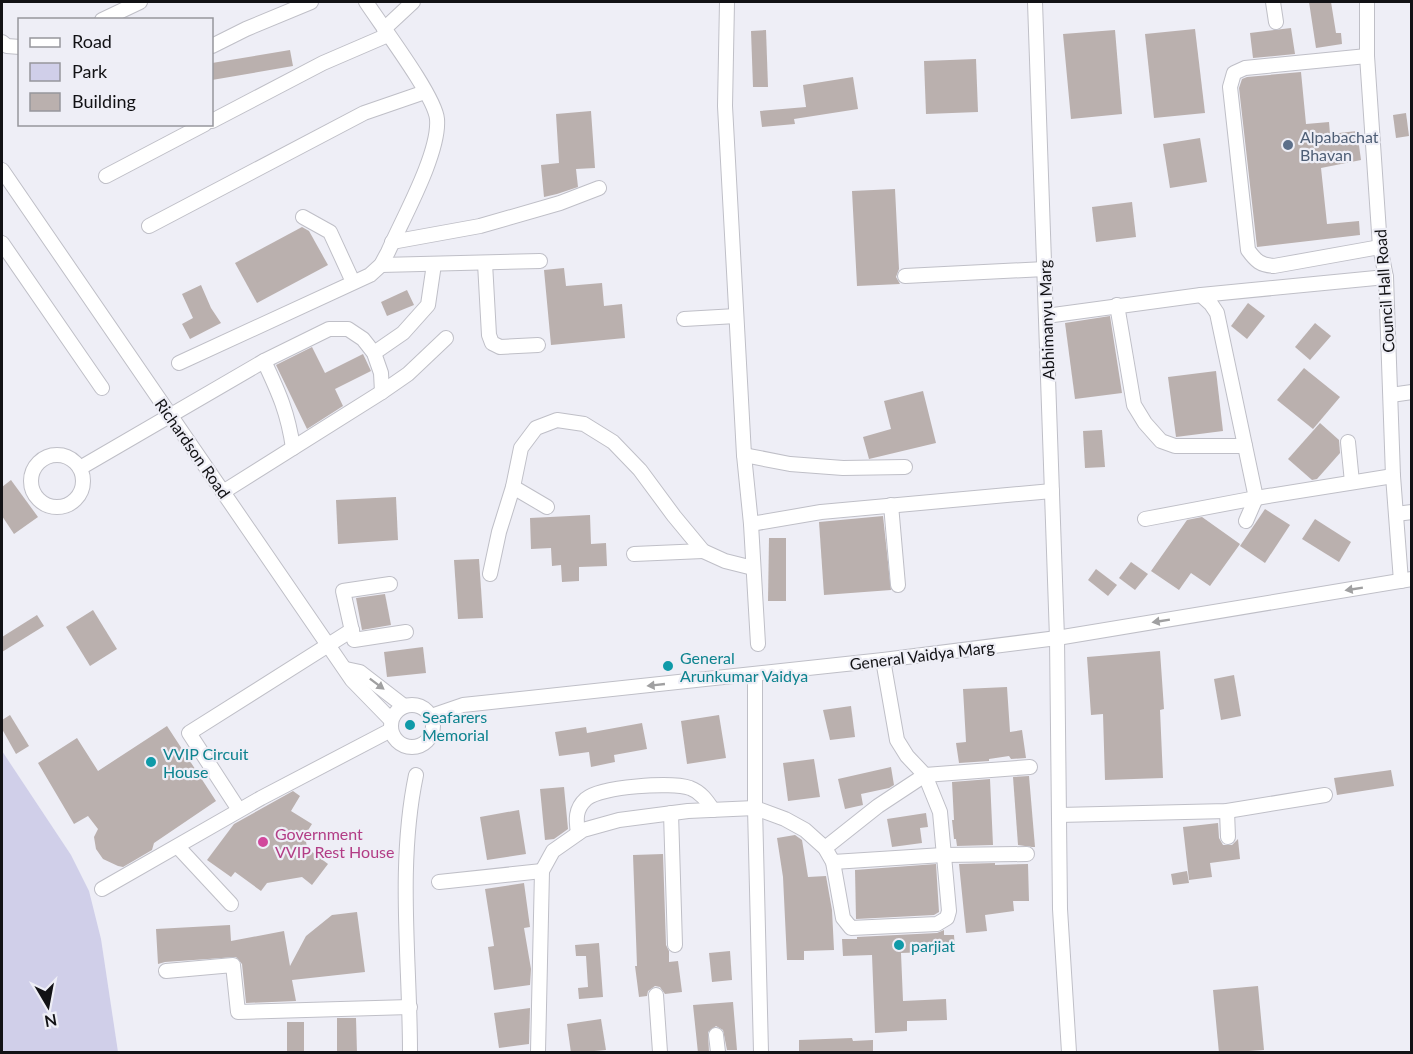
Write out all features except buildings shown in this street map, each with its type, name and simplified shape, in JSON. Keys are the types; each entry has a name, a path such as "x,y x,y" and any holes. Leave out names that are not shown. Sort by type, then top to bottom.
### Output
{"street":[{"path":"106,18 140,2"},
{"path":"213,46 311,2"},
{"path":"179,363 370,275 381,265 430,158 437,136 437,117 426,92 366,2"},
{"path":"213,120 386,32 413,2"},
{"path":"727,2 725,106 744,455 751,524 758,644"},
{"name":"Abhimanyu Marg","path":"1035,2 1057,638 1060,909 1069,1053"},
{"path":"1273,2 1276,22"},
{"name":"Council Hall Road","path":"1367,2 1367,56 1380,247 1386,277 1393,476 1406,580"},
{"path":"2,42 6,46 18,47"},
{"path":"1367,56 1245,68 1234,73 1230,87 1248,250 1255,260 1262,265 1274,266 1380,247"},
{"path":"149,226 364,113 426,92"},
{"path":"106,176 201,126"},
{"name":"Richardson Road","path":"2,170 328,645 363,694 391,725"},
{"path":"392,242 480,226 560,203 599,188"},
{"path":"303,217 330,231 353,282"},
{"path":"2,243 102,388"},
{"path":"381,265 540,261"},
{"path":"485,263 489,335 492,343 500,347 538,345"},
{"path":"374,353 404,333 428,305 434,264"},
{"path":"905,276 1045,269"},
{"path":"1046,315 1201,295 1386,277"},
{"path":"1201,295 1211,303 1217,314 1256,498 1246,521"},
{"path":"1117,305 1134,405 1145,423 1161,441 1175,446 1245,446"},
{"path":"684,319 736,316"},
{"path":"80,468 264,361 329,329 348,329 374,353 381,373 382,392"},
{"path":"223,492 382,392 408,374 446,338"},
{"path":"264,361 283,400 290,421 293,448"},
{"path":"1391,395 1412,392"},
{"path":"490,574 498,532 513,487 521,448 536,428 557,420 584,424 614,442 703,551"},
{"path":"1348,442 1352,482"},
{"path":"744,455 790,464 833,467 905,467"},
{"path":"1145,519 1393,476"},
{"path":"513,487 547,507"},
{"path":"751,524 891,505 1052,491"},
{"path":"891,505 898,585"},
{"path":"1396,514 1412,512"},
{"path":"634,554 703,551 725,561 753,568"},
{"name":"General Vaidya Marg","path":"431,716 463,705 755,675 1057,638 1406,580"},
{"path":"390,584 343,591 354,640 406,632"},
{"path":"239,810 189,732 352,630"},
{"path":"538,1053 542,871 553,851 583,830 619,820 671,813 755,808 785,819 805,830 825,848 833,862 843,918 852,928 937,924 947,918 949,911 940,812 925,775 907,756 897,740 883,660"},
{"path":"346,669 360,672 404,706"},
{"path":"755,675 760,1053"},
{"path":"411,704 422,707 431,716 432,734 419,746 407,747 393,736 391,725 394,713 404,706 411,704"},
{"path":"102,889 391,725"},
{"path":"825,848 878,806 925,775 1030,767"},
{"path":"410,1053 405,848 416,775"},
{"path":"578,833 577,812 581,804 588,797 603,791 674,784 692,788 703,796 713,810"},
{"path":"1059,815 1227,811 1325,795"},
{"path":"1227,811 1228,837"},
{"path":"671,813 675,945"},
{"path":"178,847 231,904"},
{"path":"833,862 943,855 1027,854"},
{"path":"439,882 542,871"},
{"path":"166,971 233,965 238,1012 410,1006"},
{"path":"656,995 660,1053"},
{"path":"716,1035 718,1053"}],"green space":[{"path":"2,751 71,855 89,891 101,939 118,1052 2,1052"}],"place":[{"name":"Alpabachat Bhavan","path":"1288,145"},
{"name":"General Arunkumar Vaidya","path":"668,666"},
{"name":"Seafarers Memorial","path":"410,725"},
{"name":"VVIP Circuit House","path":"151,762"},
{"name":"Government VVIP Rest House","path":"263,842"},
{"name":"parjiat","path":"899,945"}]}
